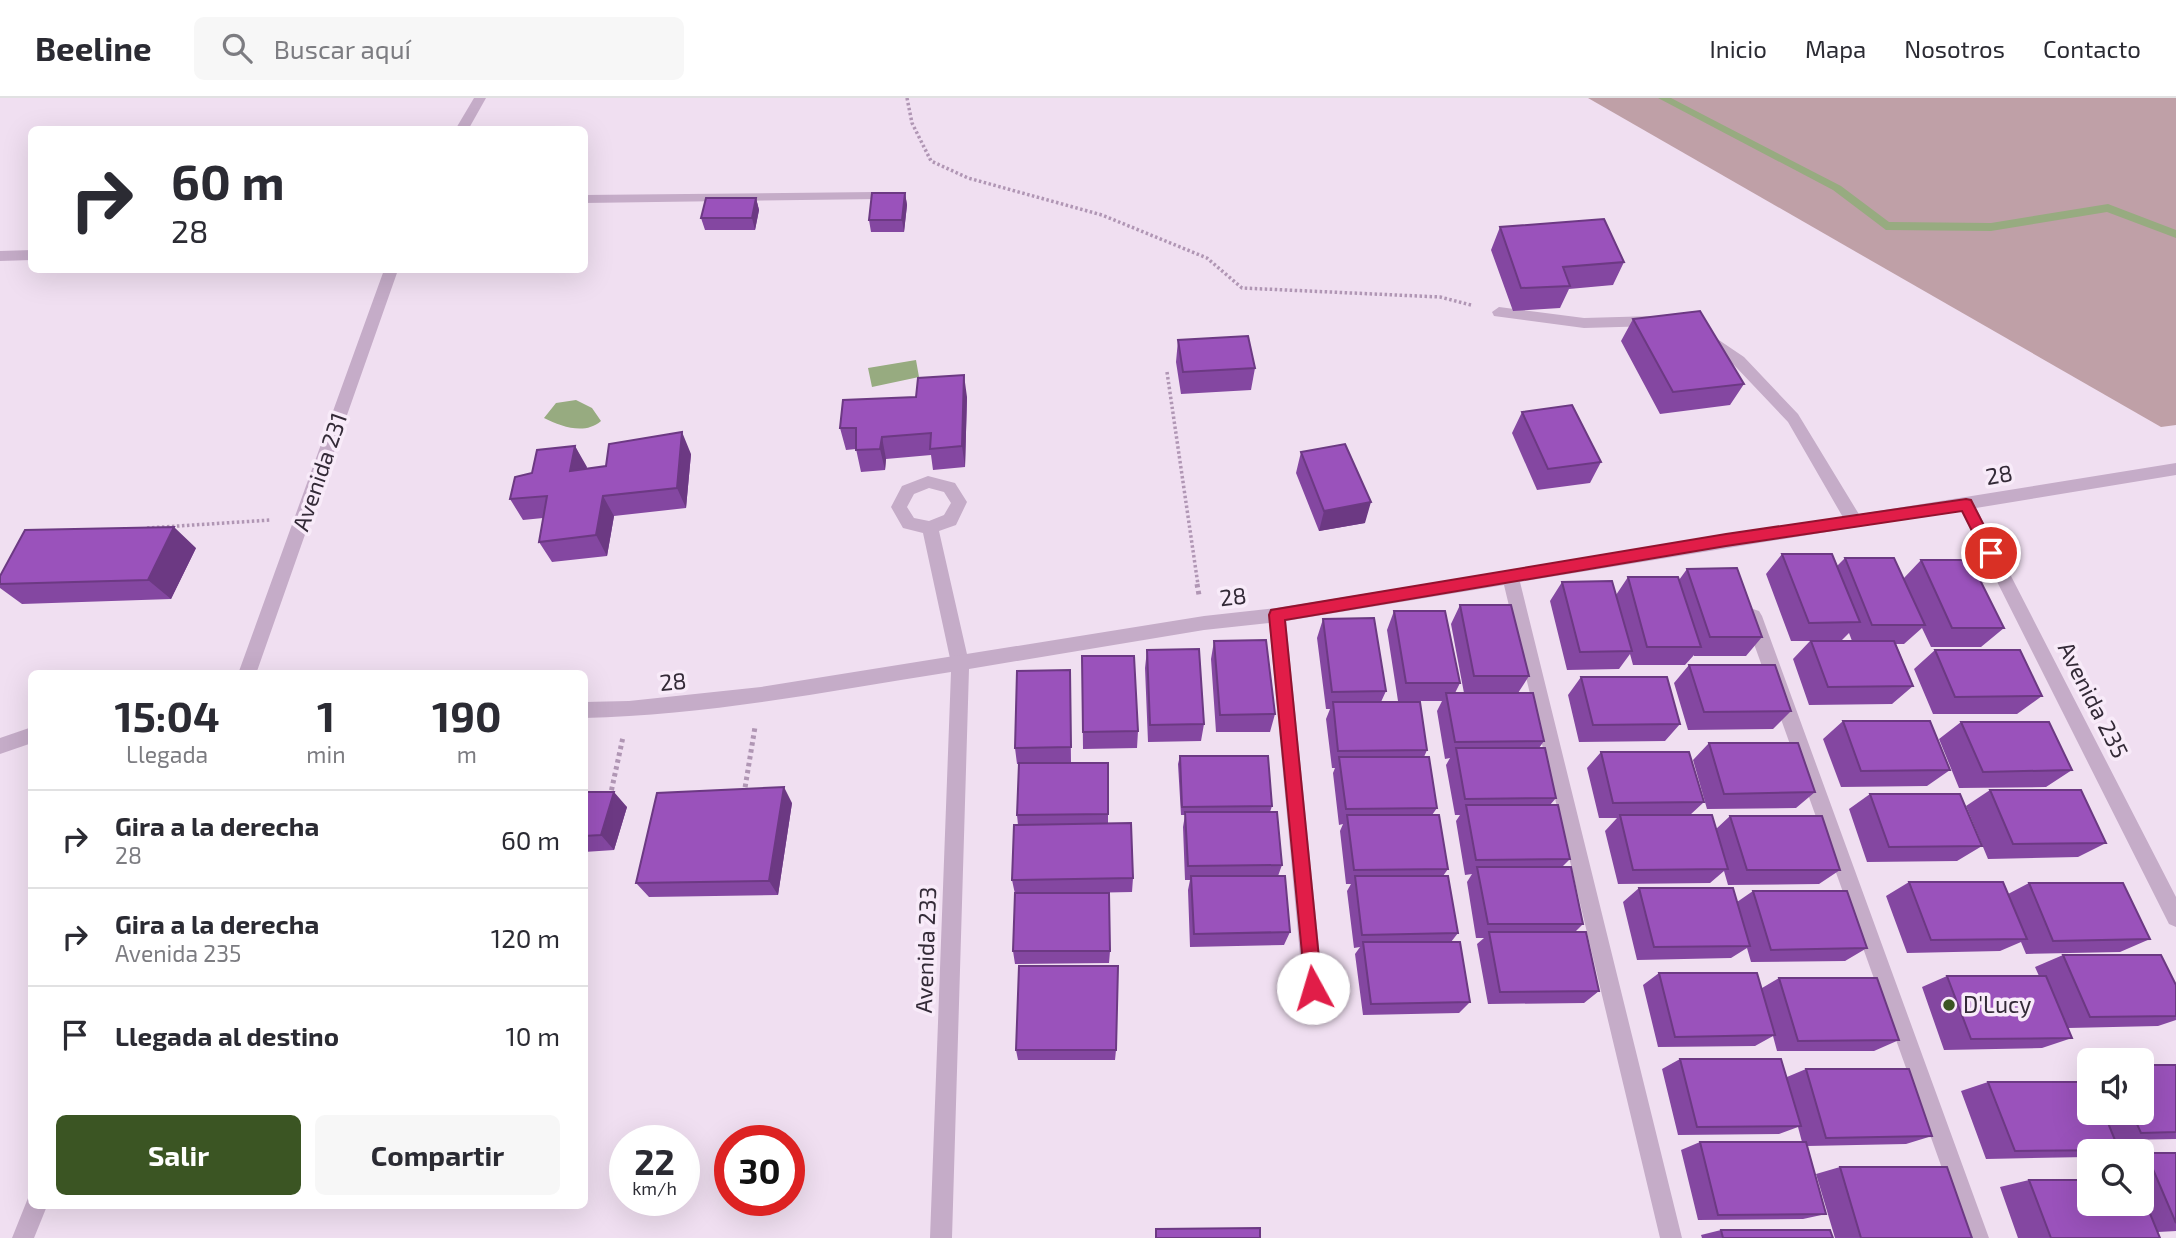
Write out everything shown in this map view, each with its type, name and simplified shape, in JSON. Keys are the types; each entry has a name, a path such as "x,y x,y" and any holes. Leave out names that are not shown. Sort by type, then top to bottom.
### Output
{"street":[{"path":"463,126 480,98"},
{"path":"588,199 875,196"},
{"path":"0,256 28,255"},
{"name":"Avenida 231","path":"248,670 390,273"},
{"path":"1499,312 1584,323 1670,320"},
{"path":"1695,327 1739,361 1793,418 1854,521"},
{"name":"28","path":"588,710 629,709 761,695 1203,623 1277,615 2176,469"},
{"name":"Avenida 235","path":"1966,504 2176,917"},
{"name":"Avenida 233","path":"930,528 960,663 941,1238"},
{"path":"1510,577 1671,1238"},
{"path":"1747,600 1978,1238"},
{"path":"1277,615 1313,988"},
{"path":"0,746 28,737"},
{"path":"23,1238 35,1209"}],"path":[{"path":"906,98 912,123 931,161 968,178 1102,215 1207,258 1242,288 1440,297 1499,312"},
{"path":"1167,372 1203,623"},
{"path":"138,529 304,518"},
{"path":"743,805 761,695"},
{"path":"607,807 629,709"}],"shaded area":[{"path":"1588,98 2176,98 2176,425 2161,427"},
{"path":"916,360 919,377 872,387 868,368"},
{"path":"576,400 592,408 601,421 581,429 566,427 544,418 556,403"}],"building":[{"path":"872,193 905,193 902,220 869,220"},
{"path":"706,198 756,198 752,218 701,218"},
{"path":"1604,219 1624,262 1563,267 1570,286 1521,288 1500,227"},
{"path":"1700,311 1744,384 1673,392 1633,319"},
{"path":"1248,336 1255,368 1183,372 1178,340"},
{"path":"964,375 962,446 930,449 931,433 882,437 880,449 856,450 856,428 840,428 843,400 916,397 918,378"},
{"path":"1572,405 1601,462 1548,469 1522,412"},
{"path":"682,432 677,488 603,496 596,535 539,542 547,496 510,499 515,477 532,473 537,450 575,446 570,471 606,466 609,444"},
{"path":"1345,444 1371,502 1324,511 1301,452"},
{"path":"174,527 148,580 0,584 0,576 25,530"},
{"path":"1782,554 1832,554 1860,622 1809,623"},
{"path":"1845,558 1894,558 1925,625 1872,625"},
{"path":"1921,560 1970,560 2004,628 1952,628"},
{"path":"1737,568 1762,637 1710,637 1687,569"},
{"path":"1628,577 1678,577 1701,647 1647,647"},
{"path":"1612,581 1632,651 1580,652 1562,582"},
{"path":"1460,605 1511,605 1529,676 1474,676"},
{"path":"1394,611 1445,611 1460,683 1406,683"},
{"path":"1374,618 1386,691 1332,692 1323,619"},
{"path":"1266,640 1275,714 1220,715 1214,641"},
{"path":"1811,641 1894,641 1913,686 1828,687"},
{"path":"1199,649 1204,724 1150,725 1147,650"},
{"path":"1935,650 2020,650 2042,696 1955,697"},
{"path":"1082,656 1134,656 1138,731 1083,732"},
{"path":"1689,665 1775,665 1791,711 1704,712"},
{"path":"1070,670 1071,747 1015,748 1017,671"},
{"path":"1581,677 1667,677 1680,724 1593,725"},
{"path":"1446,693 1533,693 1544,741 1455,742"},
{"path":"1333,702 1420,702 1427,750 1338,751"},
{"path":"1843,721 1930,721 1950,770 1861,771"},
{"path":"1961,722 2049,722 2072,770 1983,772"},
{"path":"1709,743 1798,743 1815,792 1724,794"},
{"path":"1456,748 1545,748 1556,798 1465,799"},
{"path":"1601,752 1689,752 1704,802 1613,803"},
{"path":"1180,756 1268,756 1272,806 1182,807"},
{"path":"1339,757 1429,757 1437,808 1346,809"},
{"path":"1019,763 1108,763 1108,814 1017,815"},
{"path":"784,787 769,881 636,883 657,793"},
{"path":"1990,790 2081,790 2106,843 2013,844"},
{"path":"588,792 614,792 601,835 588,836"},
{"path":"1870,794 1960,794 1982,846 1889,847"},
{"path":"1466,805 1558,805 1570,859 1476,860"},
{"path":"1185,812 1277,812 1282,865 1188,866"},
{"path":"1347,815 1439,815 1448,869 1354,870"},
{"path":"1620,815 1712,815 1728,869 1633,870"},
{"path":"1730,816 1822,816 1840,870 1747,870"},
{"path":"1131,823 1133,878 1012,880 1014,825"},
{"path":"1477,867 1571,867 1583,924 1488,924"},
{"path":"1191,876 1285,876 1290,932 1194,934"},
{"path":"1355,876 1448,876 1458,933 1362,935"},
{"path":"1909,882 2003,882 2027,939 1931,940"},
{"path":"2029,883 2123,883 2150,939 2053,941"},
{"path":"1639,888 1733,888 1750,946 1654,947"},
{"path":"1753,891 1847,891 1867,948 1771,950"},
{"path":"1015,893 1109,893 1110,951 1013,951"},
{"path":"1489,932 1586,932 1599,991 1500,992"},
{"path":"1363,942 1460,942 1470,1002 1371,1004"},
{"path":"2063,955 2161,955 2176,985 2176,1016 2090,1017"},
{"path":"1019,966 1118,966 1116,1050 1016,1050"},
{"path":"1659,973 1757,973 1775,1035 1675,1037"},
{"path":"1947,976 2046,976 2072,1038 1971,1039"},
{"path":"1779,978 1877,978 1899,1040 1798,1041"},
{"path":"1680,1059 1781,1059 1801,1126 1697,1127"},
{"path":"2154,1065 2176,1065 2176,1132 2141,1133 2137,1125 2154,1125"},
{"path":"1806,1069 1909,1069 1932,1136 1826,1138"},
{"path":"1988,1082 2077,1082 2077,1125 2109,1125 2115,1139 2077,1139 2077,1150 2015,1151"},
{"path":"1700,1142 1806,1142 1826,1214 1718,1215"},
{"path":"2154,1153 2176,1153 2176,1223 2154,1172"},
{"path":"1840,1167 1947,1167 1972,1238 1861,1238"},
{"path":"2029,1180 2077,1180 2077,1216 2151,1216 2160,1238 2051,1238"},
{"path":"1260,1228 1260,1238 1156,1238 1156,1229"},
{"path":"1721,1230 1830,1230 1833,1238 1723,1238"}],"waterway":[{"path":"1663,98 1837,188 1886,226 1991,227 2108,208 2176,234"}],"place":[{"name":"D'Lucy","path":"1949,1005"}],"route":[{"path":"1313,988 1277,615 1726,540 1966,504 1991,553"}]}
